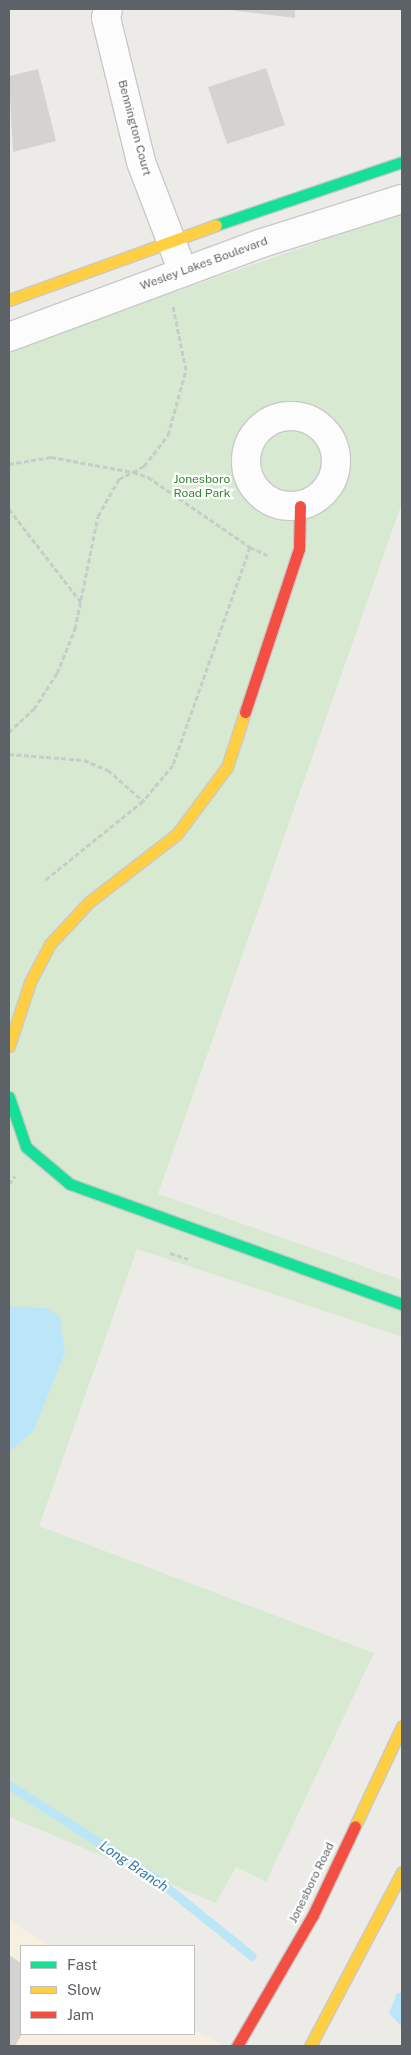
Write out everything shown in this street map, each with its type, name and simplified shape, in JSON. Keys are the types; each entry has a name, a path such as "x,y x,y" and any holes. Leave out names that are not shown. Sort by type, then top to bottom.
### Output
{"street":[{"name":"Bennington Court","path":"108,9 106,18 141,162 172,241 174,276"},
{"path":"9,300 172,241 402,162"},
{"name":"Wesley Lakes Boulevard","path":"9,337 338,216 402,199"},
{"path":"9,1046 30,982 50,944 90,902 176,834 227,767 298,549 300,506"},
{"path":"9,1097 26,1147 70,1184 402,1304"},
{"name":"Jonesboro Road","path":"237,2046 313,1915 402,1726"},
{"path":"310,2046 402,1872"}],"path":[{"path":"9,732 47,692 66,654 81,602 98,516 119,479 144,466 168,435 186,370 185,348 174,276"},
{"path":"9,464 51,457 133,472 179,495 250,547 184,744 173,766 143,801 45,880"},
{"path":"9,509 81,602"},
{"path":"9,754 33,752 84,760 108,770 143,801"},
{"path":"9,1184 15,1176"}],"shaded area":[{"path":"9,1921 50,1945 20,1945 20,2035 195,2035 195,2030 223,2046 9,2046"}],"green space":[{"name":"Jonesboro Road Park","path":"402,213 402,503 158,1194 402,1280 402,1337 137,1249 39,1526 374,1653 266,1882 236,1867 216,1903 9,1817 9,349"}],"water":[{"path":"9,1306 47,1308 60,1317 65,1353 34,1430 9,1452"},
{"path":"397,1993 402,1993 402,2027 389,2013"}],"building":[{"path":"221,9 295,9 295,18"},
{"path":"266,68 285,125 227,144 208,87"},
{"path":"38,69 56,141 13,152 9,76"},
{"path":"9,1955 20,1962 21,2035 15,2046 9,2046"}],"waterway":[{"name":"Long Branch","path":"9,1785 155,1878 252,1956"}],"traffic: fast":[{"path":"216,225 402,162"},
{"path":"9,1097 26,1147 70,1184 402,1304"}],"traffic: slow":[{"path":"9,300 216,225"},
{"path":"9,1046 30,982 50,944 89,902 177,834 227,767 245,712"},
{"path":"355,1826 402,1726"},
{"path":"310,2046 402,1872"}],"traffic: jam":[{"path":"245,712 299,549 300,506"},
{"path":"237,2046 313,1915 355,1826"}]}
